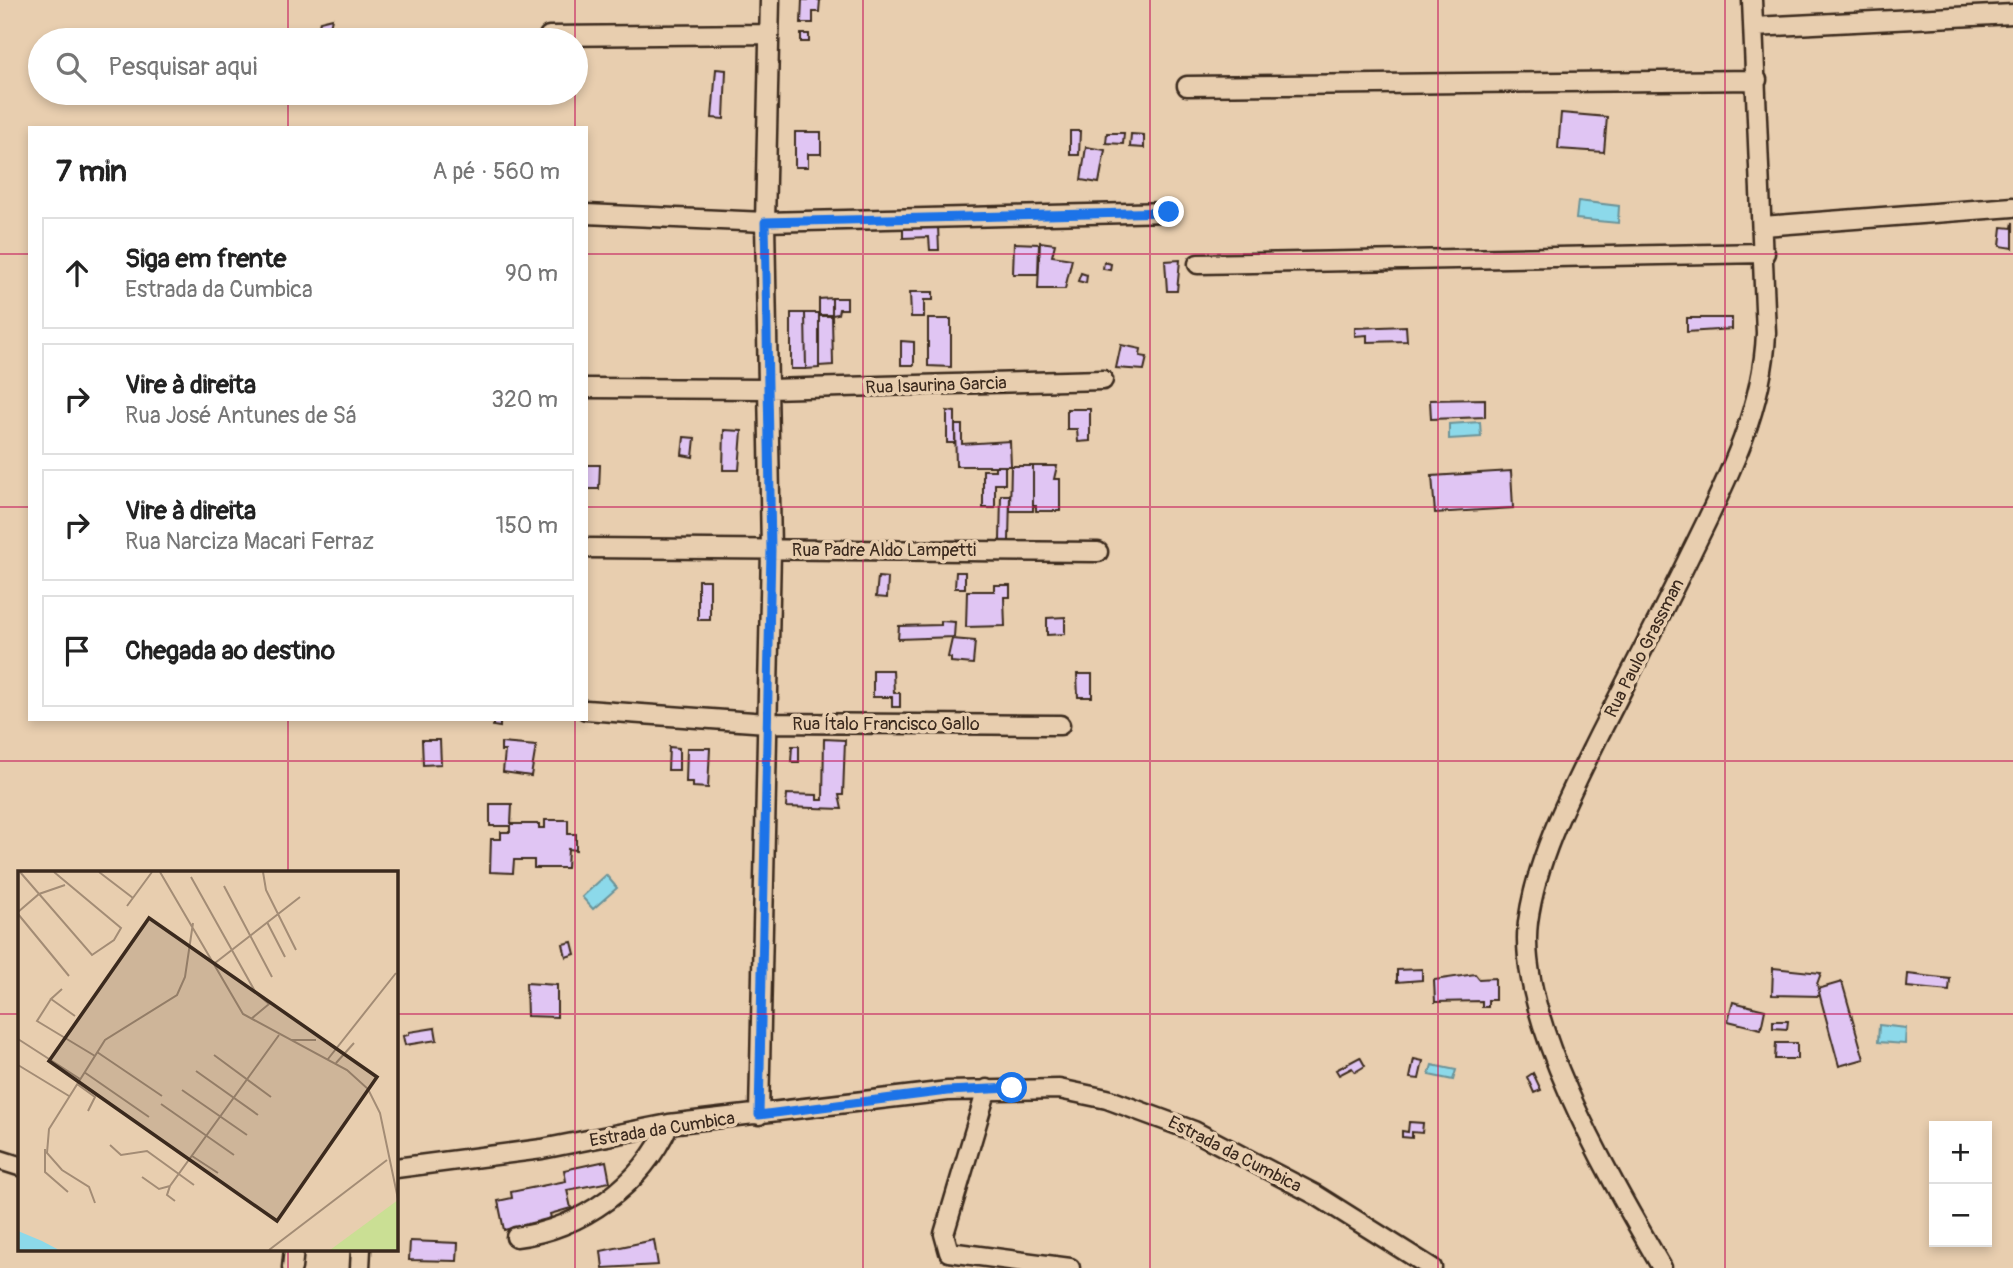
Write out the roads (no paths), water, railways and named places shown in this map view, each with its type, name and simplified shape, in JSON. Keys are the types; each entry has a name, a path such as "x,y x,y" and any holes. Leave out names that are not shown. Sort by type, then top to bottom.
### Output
{"street":[{"path":"759,1115 771,550 765,222 770,0"},
{"name":"Rua Paulo Grassman","path":"1662,1268 1621,1196 1559,1067 1538,1010 1528,924 1539,873 1567,798 1724,487 1756,404 1765,359 1765,253 1752,0"},
{"path":"1754,27 2013,14"},
{"path":"588,36 769,34"},
{"path":"1187,86 1757,80"},
{"path":"1763,226 2013,207"},
{"path":"588,214 765,222 1169,212"},
{"path":"1198,264 1765,253"},
{"name":"Rua Isaurina Garcia","path":"588,388 769,390 1103,380"},
{"name":"Rua Padre Aldo Lampetti","path":"588,548 1098,552"},
{"name":"Rua Ítalo Francisco Gallo","path":"588,710 767,723 1060,725"},
{"path":"987,1089 944,1234 949,1252 1070,1268"},
{"name":"Estrada da Cumbica","path":"397,1168 542,1149 669,1125 987,1089 1059,1089 1149,1112 1194,1131 1316,1195 1432,1268"},
{"path":"516,1237 542,1234 576,1221 619,1191 660,1145 669,1125"},
{"path":"0,1160 18,1166"},
{"path":"292,1268 294,1250"},
{"path":"360,1268 361,1250"}],"water":[{"path":"1578,201 1619,206 1618,223 1576,219"},
{"path":"1480,422 1481,437 1449,439 1449,424"},
{"path":"606,875 617,888 593,909 582,897"},
{"path":"1879,1025 1906,1028 1905,1044 1878,1042"},
{"path":"1432,1065 1456,1070 1453,1080 1429,1075"}]}
